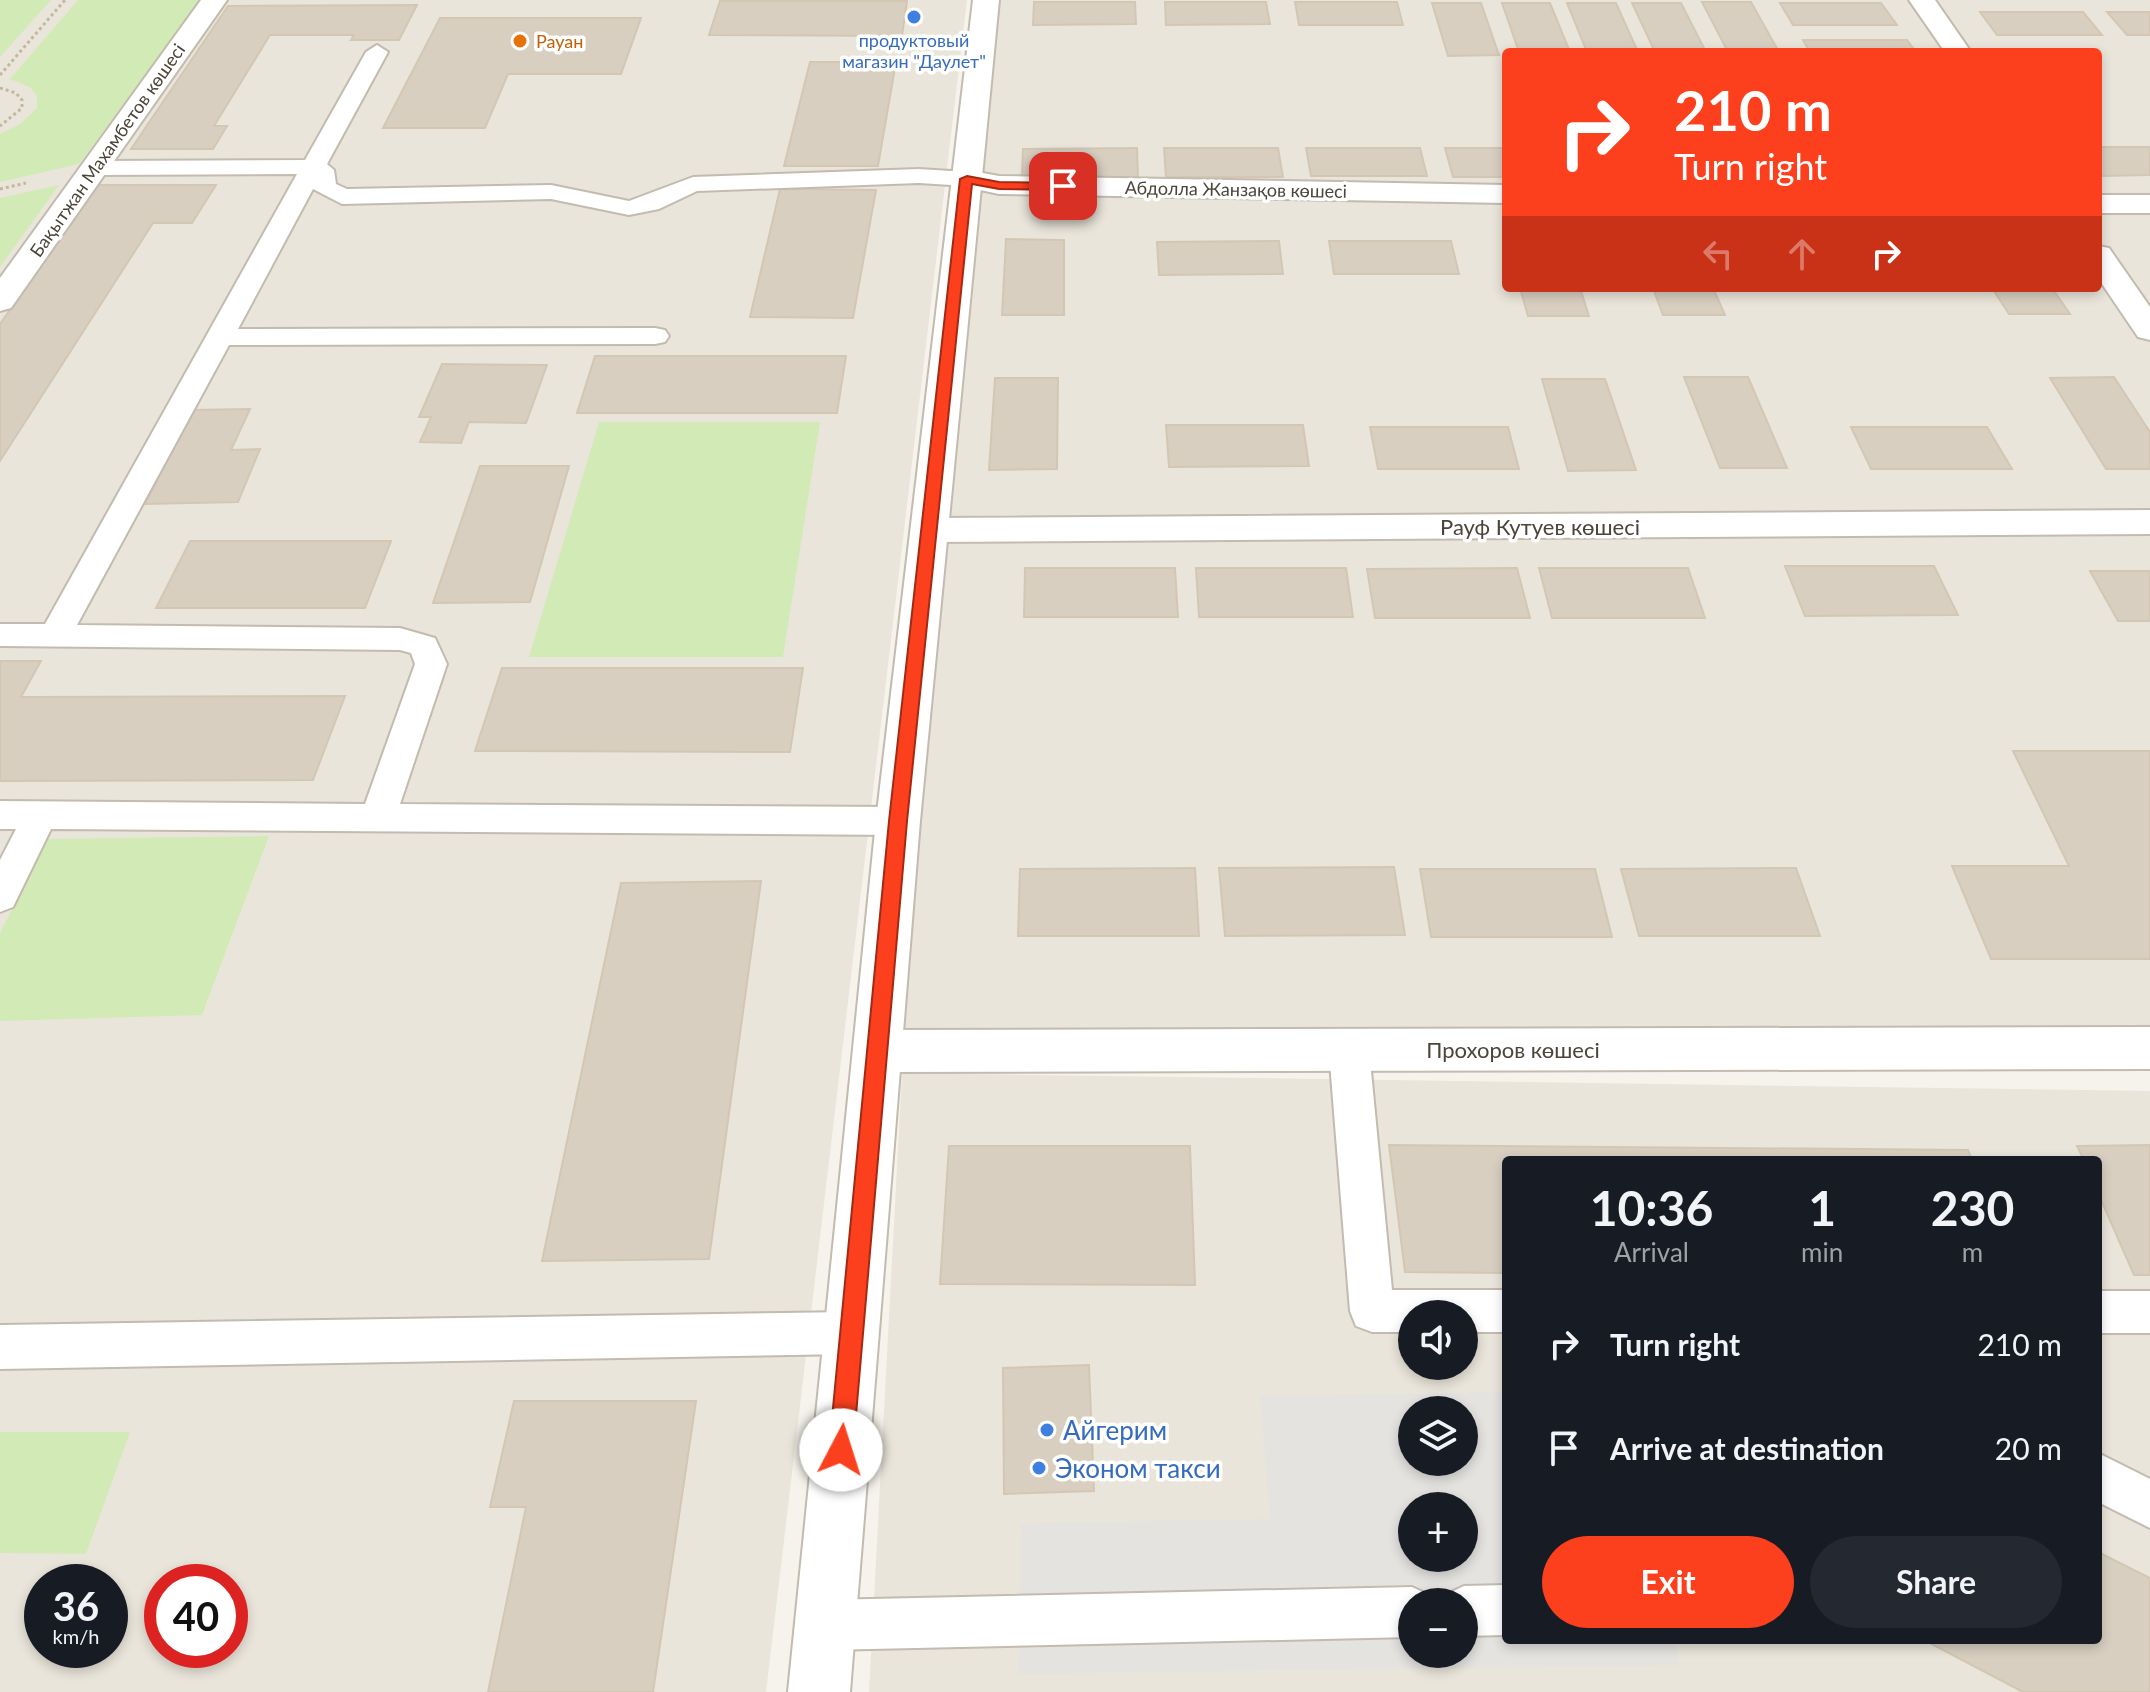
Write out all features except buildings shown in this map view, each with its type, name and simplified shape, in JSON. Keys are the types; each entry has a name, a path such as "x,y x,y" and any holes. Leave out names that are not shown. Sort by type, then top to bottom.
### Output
{"street":[{"name":"Бақытжан Махамбетов көшесі","path":"0,301 214,0"},
{"path":"819,1692 898,821 986,0"},
{"path":"1922,0 1955,48"},
{"name":"Абдолла Жанзақов көшесі","path":"967,179 999,185 1502,194"},
{"path":"2102,204 2150,204"},
{"path":"2102,261 2150,330"},
{"name":"Рауф Кутуев көшесі","path":"930,530 2150,522"},
{"name":"Прохоров көшесі","path":"877,1051 2150,1048"}],"lane":[{"path":"55,636 377,52"},
{"path":"94,168 313,167 322,170 324,187 342,197 537,192 629,208 650,204 693,184 919,176 967,179"},
{"path":"220,337 655,336"},
{"path":"0,635 400,639 424,646 431,664 378,816"},
{"path":"0,815 898,821"},
{"path":"0,897 40,816"},
{"path":"1349,1050 1372,1311 1502,1311"},
{"path":"2102,1312 2150,1312"},
{"path":"0,1347 851,1333"},
{"path":"2102,1479 2150,1504"},
{"path":"1478,1611 1502,1610"},
{"path":"825,1625 1398,1612"}],"path":[{"path":"0,75 65,0"},
{"path":"0,88 16,93 22,100 16,116 0,126"}],"shaded area":[{"path":"0,0 967,0 766,1692 0,1692"},
{"path":"986,0 1922,0 1955,48 1502,48 1502,292 2102,292 2102,261 2150,330 2150,1048 877,1051"},
{"path":"1925,0 2150,0 2150,201 2102,201 2102,48 1959,48"},
{"path":"2102,207 2150,207 2150,323 2102,253"},
{"path":"902,1073 2150,1091 2150,1692 869,1692"},
{"path":"1502,1392 1502,1644 1676,1644 1680,1665 1478,1668 1478,1588 1398,1588 1398,1668 1460,1668 1019,1674 1021,1523 1270,1519 1260,1396"}],"green space":[{"path":"0,0 51,0 0,57"},
{"path":"78,0 200,0 79,164 0,182 0,134 20,124 37,108 37,96 30,87 10,79"},
{"path":"59,185 0,267 0,198"},
{"path":"599,422 820,422 783,657 529,657"},
{"path":"269,836 202,1015 0,1021 0,933 47,839"},
{"path":"0,1432 130,1432 86,1554 0,1553"}],"place":[{"name":"продуктовый магазин \"Даулет\"","path":"914,17"},
{"name":"Рауан","path":"520,41"},
{"name":"Айгерим","path":"1047,1430"},
{"name":"Эконом такси","path":"1039,1468"}],"route":[{"path":"841,1450 898,821 967,179 999,185 1063,186"}]}
